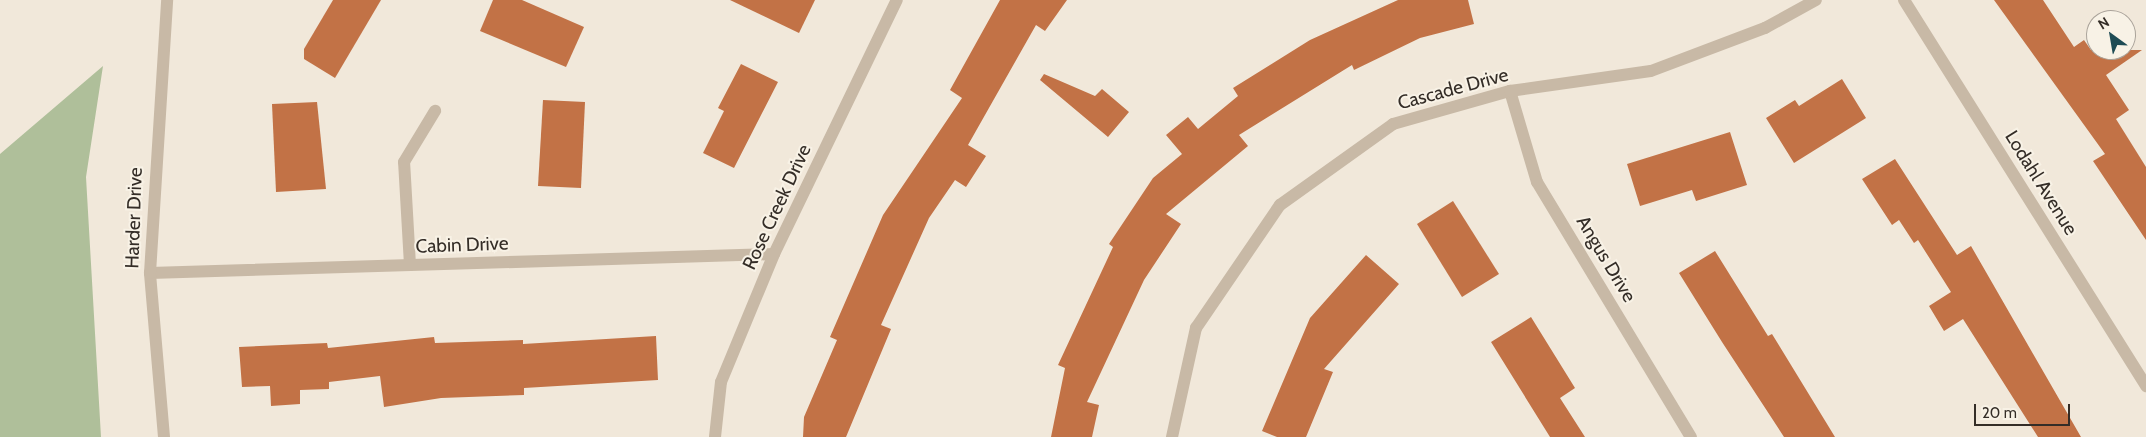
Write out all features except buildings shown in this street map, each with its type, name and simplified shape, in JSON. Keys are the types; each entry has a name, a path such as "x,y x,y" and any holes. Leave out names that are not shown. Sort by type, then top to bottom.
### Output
{"street":[{"name":"Harder Drive","path":"164,437 150,273 167,0"},
{"name":"Rose Creek Drive","path":"715,437 721,382 774,254 897,0"},
{"name":"Cascade Drive","path":"1172,437 1196,328 1280,205 1393,124 1510,91 1651,70 1765,28 1816,0"},
{"name":"Lodahl Avenue","path":"1904,0 2146,386"},
{"name":"Angus Drive","path":"1510,91 1537,182 1691,437"},
{"path":"410,265 404,162 435,111"},
{"name":"Cabin Drive","path":"150,273 774,254"}],"green space":[{"path":"103,66 86,177 101,437 0,437 0,154"}]}
